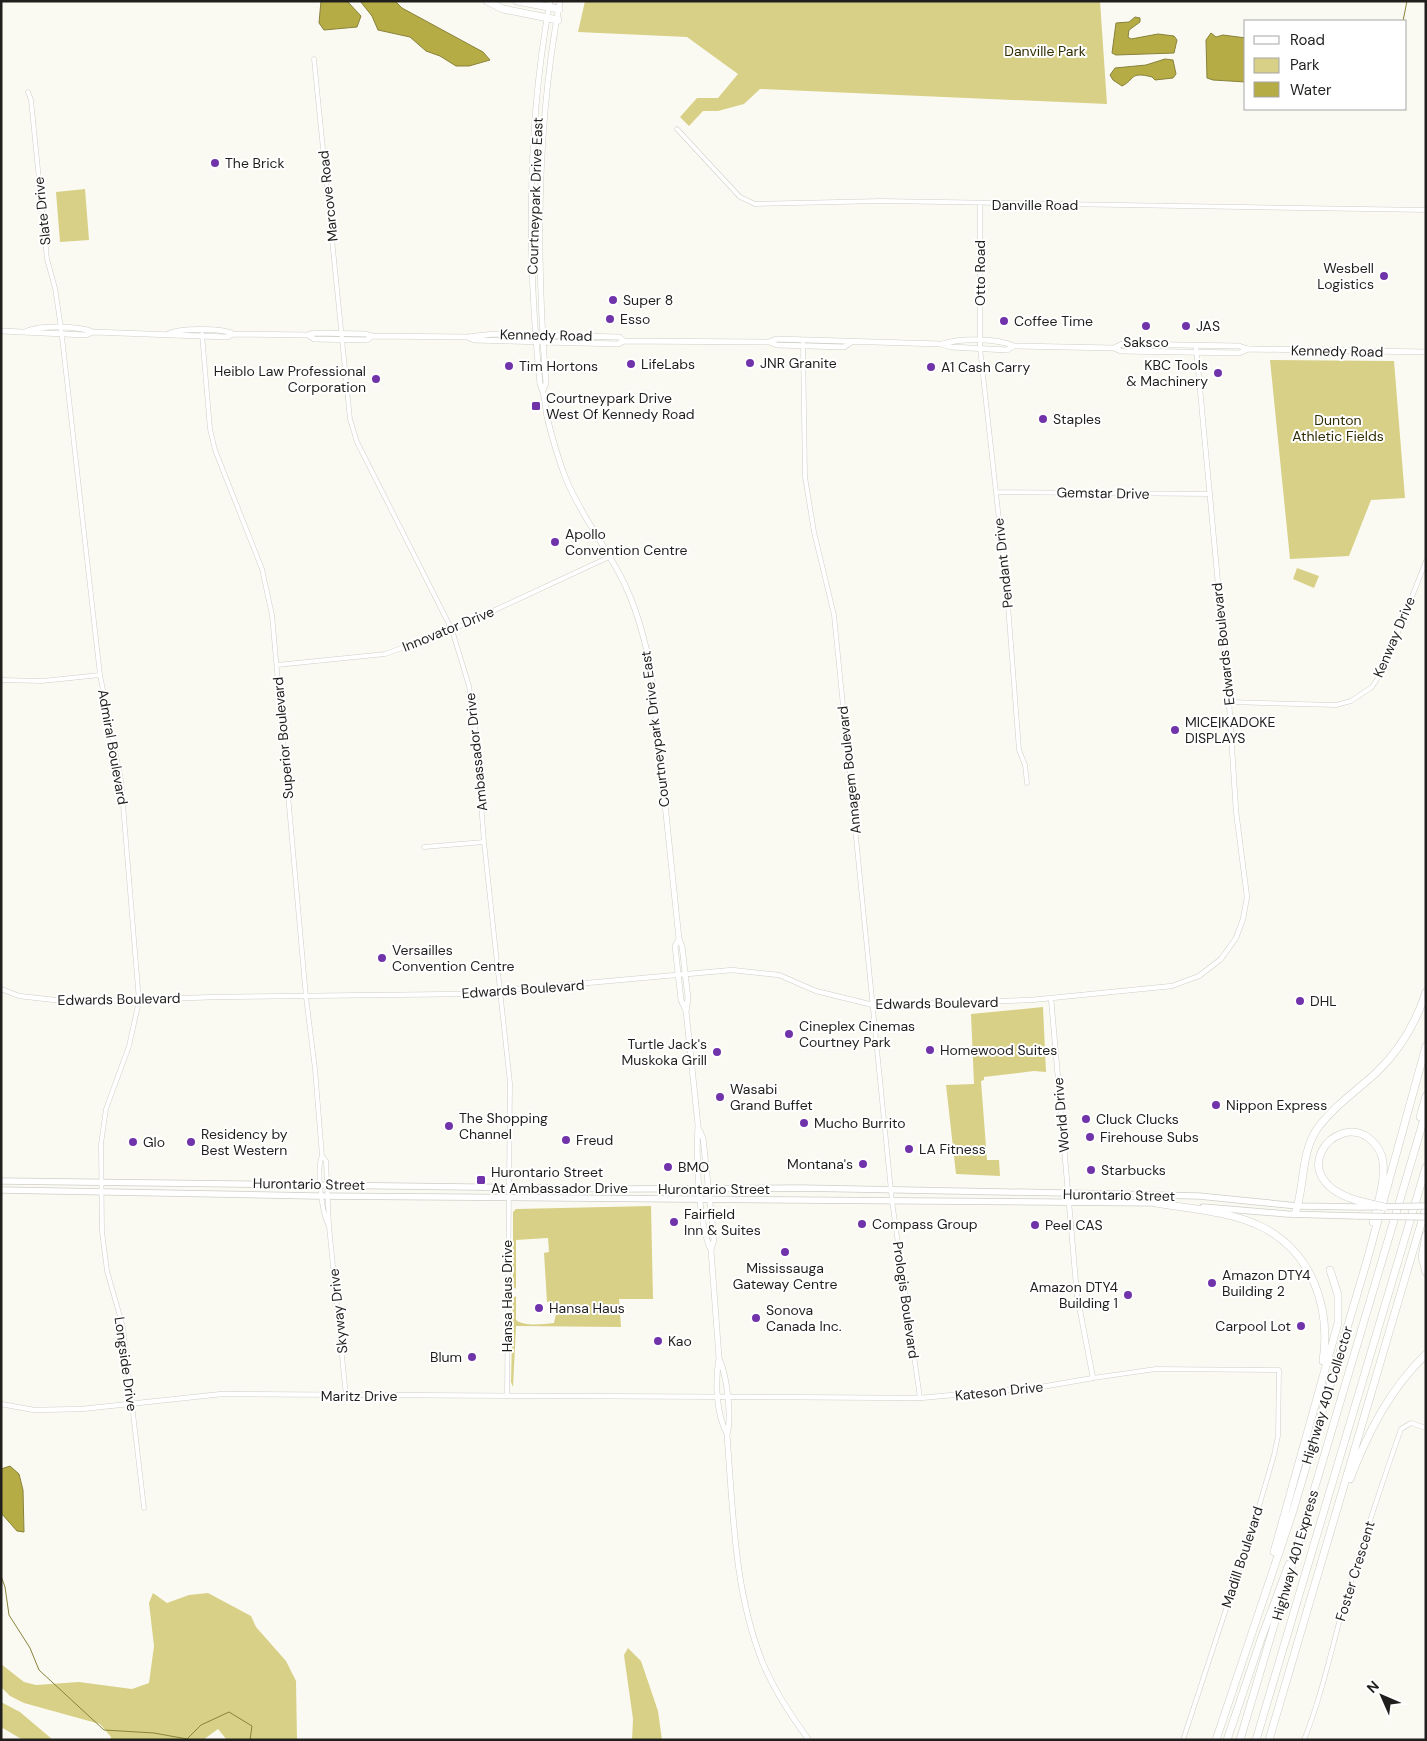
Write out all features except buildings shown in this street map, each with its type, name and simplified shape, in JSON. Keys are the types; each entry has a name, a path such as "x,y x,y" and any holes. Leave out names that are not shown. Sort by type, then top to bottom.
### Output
{"highway":[{"path":"488,1 508,11 558,20"},
{"path":"517,1 549,4 559,10"},
{"path":"1296,1214 1304,1162 1317,1130 1397,1050 1416,1020 1426,992"},
{"name":"Highway 401 Collector","path":"1216,1740 1263,1594 1293,1511 1366,1264 1426,1046"},
{"path":"1407,1174 1426,1096"},
{"name":"Highway 401 Express","path":"1240,1740 1426,1112"},
{"path":"1366,1264 1369,1239 1382,1181 1383,1161 1380,1150 1367,1137 1351,1133 1339,1135 1332,1139 1322,1151 1320,1170 1322,1178 1334,1191 1362,1204 1384,1207"},
{"name":"Highway 401 Express","path":"1256,1740 1426,1168"},
{"path":"1156,1203 1224,1215 1259,1226 1283,1242 1298,1256 1317,1287 1325,1316 1326,1344 1317,1392"},
{"path":"1269,1740 1317,1570 1334,1519 1426,1207"},
{"path":"1426,1235 1422,1257 1426,1272"},
{"path":"1263,1594 1317,1392 1338,1323 1338,1295 1330,1270"},
{"path":"1334,1519 1360,1452 1376,1420 1394,1391 1426,1354"},
{"path":"1227,1740 1286,1569 1295,1556"}],"main road":[{"name":"Courtneypark Drive East","path":"543,390 546,383 542,335 539,238 543,128 560,1"},
{"name":"Courtneypark Drive East","path":"549,4 536,127 530,238 535,335 540,384 543,390 551,432 566,476 578,505 631,599 642,632 650,669 679,939 688,998 686,1011 698,1126 696,1139 701,1200 706,1240 711,1250"},
{"name":"Kennedy Road","path":"27,331 34,328 61,328 86,329 93,332 202,337 227,337 233,334 308,335 313,333 342,336 366,334 372,336 468,337 474,340 618,344 624,341 769,342 776,340 803,343 844,340 850,343 941,344 951,347 1007,350 1014,346"},
{"name":"Kennedy Road","path":"169,334 174,330 202,330 228,331 233,334"},
{"name":"Kennedy Road","path":"1,331 27,331 35,334 62,335 86,335 93,332"},
{"name":"Kennedy Road","path":"468,337 474,334 542,335 619,337 624,341"},
{"name":"Kennedy Road","path":"941,344 950,341 1006,343 1014,346 1114,348 1121,351 1239,353 1248,349"},
{"name":"Kennedy Road","path":"1114,348 1122,344 1239,346 1248,349 1426,352"},
{"name":"Courtneypark Drive East","path":"679,939 675,946 678,977 681,1000 686,1011"},
{"name":"Courtneypark Drive East","path":"698,1126 703,1138 714,1240 711,1250"},
{"name":"Hurontario Street","path":"1,1181 892,1190 1199,1196 1298,1206 1362,1204"},
{"name":"Hurontario Street","path":"1,1190 325,1196 1156,1203 1296,1214 1426,1217"},
{"path":"1384,1207 1426,1207"},
{"path":"711,1250 719,1358 717,1370 718,1397 722,1426 727,1435"},
{"path":"719,1358 724,1368 730,1426 727,1435 738,1556 750,1624 762,1662 809,1740"}],"street":[{"name":"Marcove Road","path":"314,58 342,336"},
{"name":"Slate Drive","path":"28,92 31,100 47,259 61,328"},
{"name":"Danville Road","path":"677,129 740,198 755,204 881,201 1426,210"},
{"name":"Otto Road","path":"980,204 980,342"},
{"name":"Admiral Boulevard","path":"61,328 100,676 121,780 139,1001 129,1046 106,1110 101,1144 102,1192"},
{"name":"Superior Boulevard","path":"202,330 210,429 214,450 262,569 272,615 306,997 315,1069 322,1156 319,1161 320,1184"},
{"name":"Ambassador Drive","path":"342,336 350,418 357,442 452,630 469,686 475,725 484,842 510,1083 508,1197"},
{"name":"Pendant Drive","path":"980,342 1007,592 1019,750 1025,765 1027,783"},
{"name":"Annagem Boulevard","path":"803,343 805,471 814,532 834,615 892,1201"},
{"name":"Edwards Boulevard","path":"1,989 19,996 65,1002 216,997 306,997 501,992 678,977 732,970 773,975 816,991 873,1005 975,1003 1051,998 1172,986 1199,976 1222,959 1236,938 1243,919 1246,897 1236,811 1230,702 1196,346"},
{"name":"Gemstar Drive","path":"996,492 1210,494"},
{"name":"Innovator Drive","path":"277,664 386,654 452,630 609,557"},
{"name":"Kenway Drive","path":"1230,702 1336,705 1351,701 1372,687 1384,668 1426,561"},
{"path":"1,680 42,681 100,676"},
{"path":"424,847 484,842"},
{"name":"World Drive","path":"1051,998 1077,1295 1093,1378"},
{"name":"Superior Boulevard","path":"322,1156 326,1160 328,1184"},
{"name":"Skyway Drive","path":"320,1184 325,1196"},
{"name":"Skyway Drive","path":"328,1184 325,1196 325,1220 329,1226 346,1396"},
{"name":"Longside Drive","path":"102,1192 107,1271 123,1327 144,1508"},
{"name":"Hansa Haus Drive","path":"507,1396 508,1197"},
{"name":"Prologis Boulevard","path":"892,1201 920,1398"},
{"name":"Kateson Drive","path":"718,1397 920,1398 1041,1387 1156,1369 1279,1370"},
{"name":"Madill Boulevard","path":"1183,1740 1253,1527 1275,1449 1278,1430 1279,1370"},
{"name":"Maritz Drive","path":"1,1404 43,1410 222,1394 718,1397"},
{"name":"Foster Crescent","path":"1304,1740 1317,1707 1340,1619 1376,1500 1401,1429 1411,1423 1426,1428"}],"green space":[{"name":"Danville Park","path":"585,1 1100,1 1107,104 760,89 744,104 718,111 703,111 689,126 680,117 697,98 718,98 738,74 687,37 578,32"},
{"path":"85,189 89,240 60,242 56,192"},
{"name":"Dunton Athletic Fields","path":"1270,360 1394,361 1405,498 1371,500 1349,556 1290,559"},
{"path":"1297,568 1319,576 1314,588 1293,579"},
{"path":"1043,1007 1046,1072 1034,1071 984,1077 984,1080 981,1081 987,1160 999,1160 1000,1176 956,1174 946,1085 974,1084 971,1014"},
{"path":"651,1206 653,1299 619,1299 621,1327 516,1326 513,1387 511,1382 513,1298 516,1296 516,1320 529,1324 554,1323 558,1304 547,1302 544,1253 549,1252 548,1238 516,1240 516,1289 513,1287 513,1212 516,1209"},
{"path":"153,1593 167,1603 189,1595 208,1593 251,1616 256,1627 286,1661 296,1681 297,1740 227,1740 218,1729 203,1740 110,1740 111,1737 100,1724 24,1703 10,1696 1,1687 1,1664 24,1682 36,1685 79,1682 132,1689 149,1683 154,1646 149,1603"},
{"path":"628,1648 641,1661 658,1711 662,1740 632,1740 633,1719 624,1655"},
{"path":"1,1702 20,1712 53,1740 23,1740 1,1727"}],"water":[{"path":"321,1 347,1 361,16 357,27 324,30 319,23"},
{"path":"360,1 395,1 402,8 483,52 490,60 469,66 456,66 440,56 426,51 410,37 378,30 372,16"},
{"path":"1135,17 1140,18 1140,22 1129,30 1128,37 1131,39 1158,34 1174,36 1177,40 1174,53 1116,55 1112,53 1116,23 1129,22"},
{"path":"1211,33 1216,37 1223,35 1244,38 1244,82 1207,78 1206,40"},
{"path":"1165,59 1173,60 1176,74 1173,78 1155,80 1152,77 1139,75 1133,77 1122,86 1113,80 1110,75 1115,68 1146,65"},
{"path":"10,1466 19,1474 23,1490 24,1532 17,1531 1,1513 1,1469"}],"waterway":[{"path":"1403,20 1407,1"},
{"path":"1,1576 5,1587 9,1615 30,1648 39,1670 104,1730 154,1733 187,1739 201,1725 229,1712 252,1726 250,1740"}],"place":[{"name":"The Brick","path":"215,163"},
{"name":"Wesbell Logistics","path":"1384,276"},
{"name":"Super 8","path":"613,300"},
{"name":"Esso","path":"610,319"},
{"name":"Coffee Time","path":"1004,321"},
{"name":"Saksco","path":"1146,326"},
{"name":"JAS","path":"1186,326"},
{"name":"JNR Granite","path":"750,363"},
{"name":"LifeLabs","path":"631,364"},
{"name":"Tim Hortons","path":"509,366"},
{"name":"A1 Cash Carry","path":"931,367"},
{"name":"KBC Tools & Machinery","path":"1218,373"},
{"name":"Heiblo Law Professional Corporation","path":"376,379"},
{"name":"Courtneypark Drive West Of Kennedy Road","path":"536,406"},
{"name":"Staples","path":"1043,419"},
{"name":"Apollo Convention Centre","path":"555,542"},
{"name":"MICE|KADOKE DISPLAYS","path":"1175,730"},
{"name":"Versailles Convention Centre","path":"382,958"},
{"name":"DHL","path":"1300,1001"},
{"name":"Cineplex Cinemas Courtney Park","path":"789,1034"},
{"name":"Homewood Suites","path":"930,1050"},
{"name":"Turtle Jack's Muskoka Grill","path":"717,1052"},
{"name":"Wasabi Grand Buffet","path":"720,1097"},
{"name":"Nippon Express","path":"1216,1105"},
{"name":"Cluck Clucks","path":"1086,1119"},
{"name":"Mucho Burrito","path":"804,1123"},
{"name":"The Shopping Channel","path":"449,1126"},
{"name":"Firehouse Subs","path":"1090,1137"},
{"name":"Freud","path":"566,1140"},
{"name":"Glo","path":"133,1142"},
{"name":"Residency by Best Western","path":"191,1142"},
{"name":"LA Fitness","path":"909,1149"},
{"name":"Montana's","path":"863,1164"},
{"name":"BMO","path":"668,1167"},
{"name":"Starbucks","path":"1091,1170"},
{"name":"Hurontario Street At Ambassador Drive","path":"481,1180"},
{"name":"Fairfield Inn & Suites","path":"674,1222"},
{"name":"Compass Group","path":"862,1224"},
{"name":"Peel CAS","path":"1035,1225"},
{"name":"Mississauga Gateway Centre","path":"785,1252"},
{"name":"Amazon DTY4 Building 2","path":"1212,1283"},
{"name":"Amazon DTY4 Building 1","path":"1128,1295"},
{"name":"Hansa Haus","path":"539,1308"},
{"name":"Sonova Canada Inc.","path":"756,1318"},
{"name":"Carpool Lot","path":"1301,1326"},
{"name":"Kao","path":"658,1341"},
{"name":"Blum","path":"472,1357"}]}
